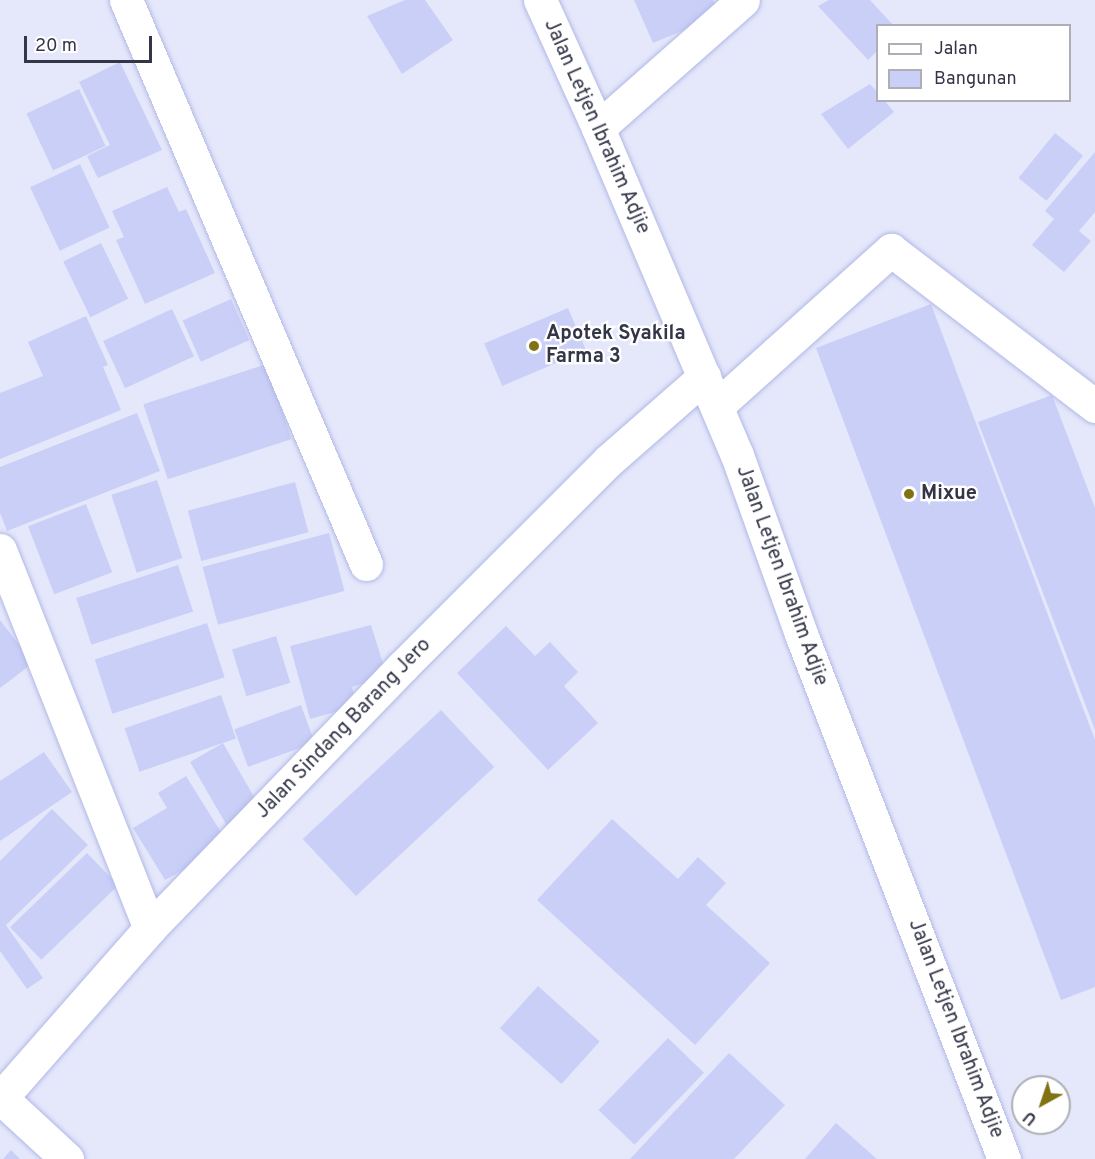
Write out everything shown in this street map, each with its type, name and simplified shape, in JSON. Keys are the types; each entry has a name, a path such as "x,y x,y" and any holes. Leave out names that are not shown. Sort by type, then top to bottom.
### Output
{"street":[{"path":"126,0 366,564"},
{"name":"Jalan Letjen Ibrahim Adjie","path":"540,0 598,128 710,392 1004,1159"},
{"path":"598,128 743,0"},
{"name":"Jalan Sindang Barang Jero","path":"0,1098 150,928 608,460 710,392 891,250 1095,406"},
{"path":"0,550 150,928"},
{"path":"0,1098 67,1159"}],"building":[{"path":"405,0 425,0 453,40 402,74 367,16"},
{"path":"634,0 713,0 720,15 653,43"},
{"path":"829,0 870,0 892,24 876,24 876,52 868,60 818,6"},
{"path":"120,62 162,150 98,178 87,156 110,145 79,82"},
{"path":"870,84 876,91 876,102 886,102 894,112 848,149 821,114"},
{"path":"79,89 106,146 53,171 26,114"},
{"path":"1055,133 1083,156 1046,201 1018,178"},
{"path":"1095,152 1095,212 1079,231 1091,241 1064,272 1032,245 1054,219 1045,211"},
{"path":"80,164 110,227 60,251 30,187"},
{"path":"167,187 179,212 186,209 215,273 145,304 116,240 124,237 112,211"},
{"path":"101,243 128,299 90,317 63,261"},
{"path":"231,299 249,340 201,362 183,321"},
{"path":"931,304 1095,740 1095,987 1061,1000 816,348"},
{"name":"Apotek Syakila Farma 3","path":"568,308 586,350 502,386 484,344"},
{"path":"172,309 194,356 125,388 103,341"},
{"path":"86,316 108,365 103,367 121,410 0,459 0,393 43,376 28,342"},
{"path":"267,364 291,439 168,479 143,404"},
{"path":"1052,395 1095,508 1095,730 978,422"},
{"path":"137,413 160,471 7,531 0,513 0,467"},
{"path":"157,480 182,558 137,573 111,495"},
{"path":"295,482 308,532 201,561 188,511"},
{"path":"86,504 112,572 54,594 28,526"},
{"path":"329,533 345,591 218,625 202,567"},
{"path":"178,565 193,612 91,645 76,598"},
{"path":"0,620 33,663 0,688"},
{"path":"207,623 225,677 112,714 95,659"},
{"path":"371,625 387,676 352,687 357,706 310,719 290,646"},
{"path":"506,626 535,656 550,642 578,672 564,686 598,723 548,770 457,673"},
{"path":"276,636 290,683 246,696 232,649"},
{"path":"221,695 236,738 140,772 125,728"},
{"path":"301,705 315,743 248,767 234,729"},
{"path":"441,710 494,767 356,896 303,839"},
{"path":"223,743 260,807 227,826 190,762"},
{"path":"44,752 72,792 0,841 0,781"},
{"path":"186,776 229,845 165,880 133,828 167,808 158,793"},
{"path":"52,809 88,845 6,925 43,978 27,989 0,951 0,861"},
{"path":"612,819 678,879 698,857 726,883 706,905 770,963 695,1045 537,900"},
{"path":"87,853 118,885 41,960 10,927"},
{"path":"538,986 600,1042 562,1084 500,1028"},
{"path":"668,1038 704,1073 635,1145 599,1110"},
{"path":"729,1053 785,1105 734,1159 630,1159"},
{"path":"836,1123 877,1159 805,1159"},
{"path":"11,1150 20,1159 3,1159"}],"place":[{"name":"Apotek Syakila Farma 3","path":"534,346"},
{"name":"Mixue","path":"909,494"}]}
